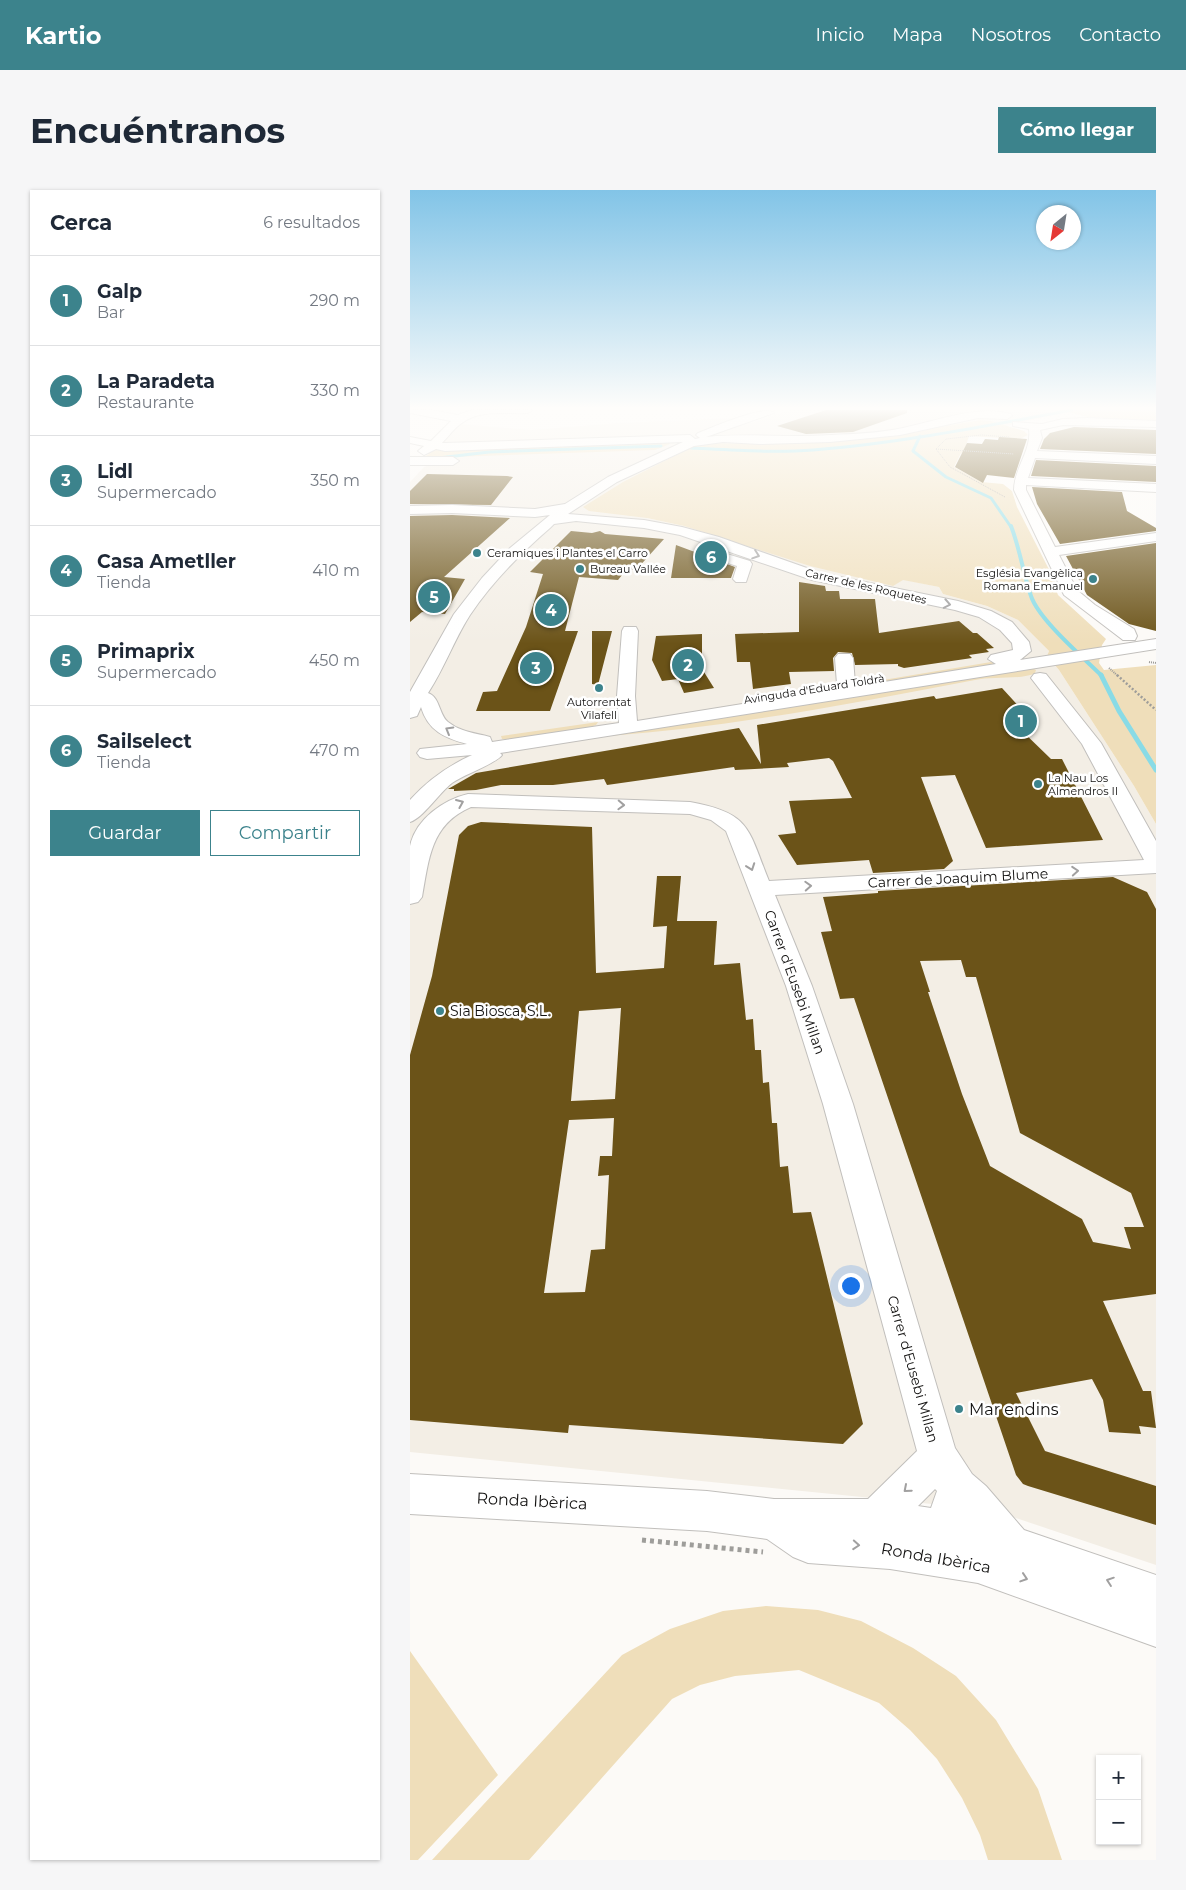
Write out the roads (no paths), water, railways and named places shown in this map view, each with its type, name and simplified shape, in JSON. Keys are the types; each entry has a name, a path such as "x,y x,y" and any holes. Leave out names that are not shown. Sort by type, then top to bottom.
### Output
{"street":[{"path":"418,747 418,687 439,656 455,624 482,587 543,519 598,488"},
{"path":"1020,488 1070,592 1089,608 1128,633 1129,636"},
{"path":"569,506 582,514 607,519"},
{"path":"410,510 452,509 543,519 576,517 607,519"},
{"name":"Carrer de les Roquetes","path":"607,519 682,531 722,543 817,577 958,606 985,614 1006,626 1020,642 1022,652 1016,656 997,659"},
{"path":"1051,552 1156,537"},
{"path":"722,543 702,550 745,564 741,579"},
{"path":"627,721 626,696 630,631"},
{"path":"1129,636 1156,634"},
{"path":"1114,656 1129,636"},
{"name":"Avinguda d'Eduard Toldrà","path":"585,735 604,739 681,732 1003,678 1044,667 1114,656 1156,644"},
{"path":"844,658 846,684"},
{"name":"Avinguda d'Eduard Toldrà","path":"418,747 459,759 545,741 585,735 609,724 997,659 1044,667"},
{"path":"1044,667 1091,743 1156,861"},
{"path":"418,687 430,704 434,719 447,730 468,738 509,748"},
{"path":"410,815 428,792 451,773 509,748"},
{"name":"Carrer d'Eusebi Millan","path":"410,897 418,856 428,828 443,812 459,803 479,799 690,808 713,812 732,822 799,986 838,1104 948,1473"},
{"name":"Carrer de Joaquim Blume","path":"760,889 1156,866"},
{"path":"876,1520 948,1473"},
{"path":"932,1542 948,1473"},
{"path":"948,1473 1010,1546"},
{"name":"Ronda Ibèrica","path":"410,1494 707,1511 774,1519 876,1520 978,1562 1073,1594 1156,1625"},
{"name":"Ronda Ibèrica","path":"774,1519 808,1542 932,1542 1010,1546 1156,1596"}],"waterway":[{"path":"969,488 991,498 1011,527"},
{"path":"1011,526 1028,587 1036,606 1052,627 1101,675"},
{"path":"1101,675 1119,711 1156,770"}],"place":[{"name":"Ceramiques i Plantes el Carro","path":"477,553"},
{"name":"Sailselect","path":"711,557"},
{"name":"Bureau Vallée","path":"580,569"},
{"name":"Església Evangèlica Romana Emanuel","path":"1093,579"},
{"name":"Primaprix","path":"434,597"},
{"name":"Casa Ametller","path":"551,610"},
{"name":"La Paradeta","path":"688,665"},
{"name":"Lidl","path":"536,668"},
{"name":"Autorrentat Vilafell","path":"599,688"},
{"name":"Galp","path":"1021,721"},
{"name":"La Nau Los Almendros II","path":"1038,784"},
{"name":"Sia Biosca, S.L.","path":"440,1011"},
{"name":"Mar endins","path":"959,1409"}]}
